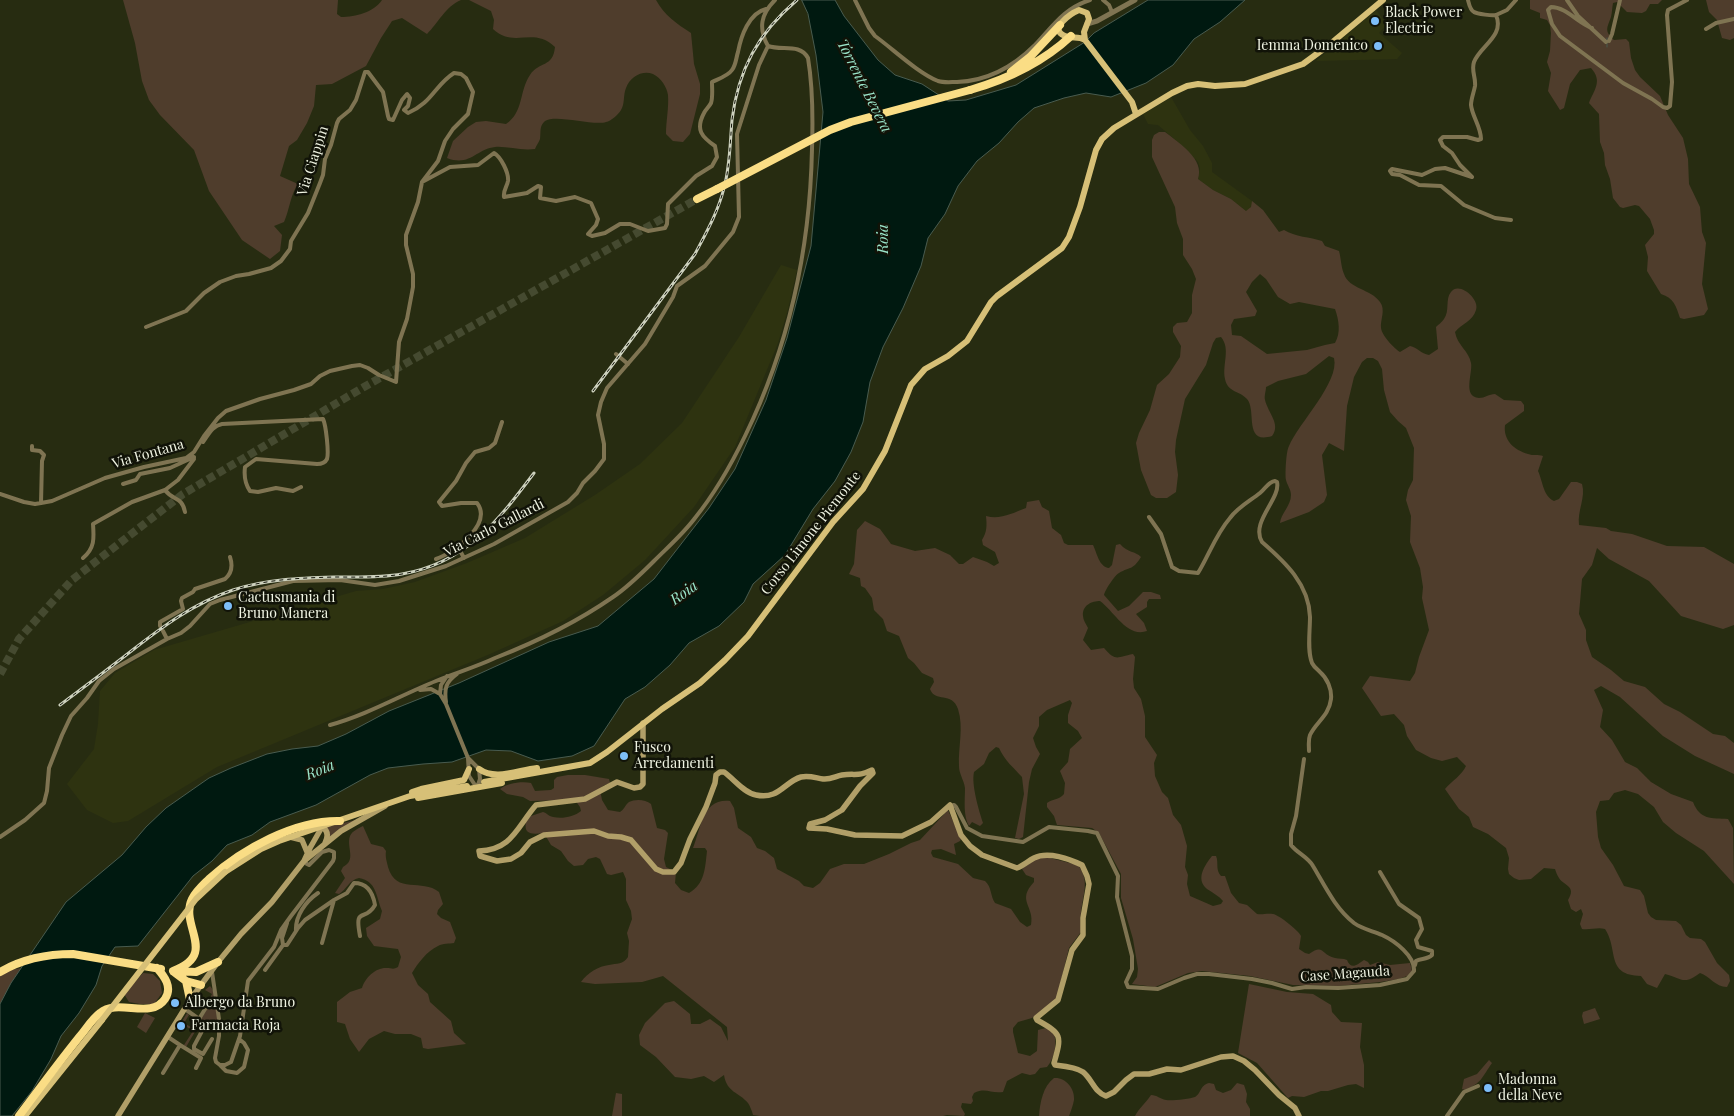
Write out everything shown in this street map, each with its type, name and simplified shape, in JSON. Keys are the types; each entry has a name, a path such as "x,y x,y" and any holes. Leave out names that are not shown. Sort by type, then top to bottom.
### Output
{"highway":[{"path":"997,81 1030,57 1060,25"},
{"path":"697,200 830,130 997,81 1035,64 1071,36"},
{"path":"172,971 189,963 195,954 190,902 199,888 239,855 276,836 325,820 340,821"},
{"path":"0,972 41,956 73,954 172,971 203,982"},
{"path":"187,977 218,962"},
{"path":"19,1116 67,1052 100,1013 114,1008 153,1008 165,999 168,991 167,982 154,968"},
{"path":"187,977 190,1000"}],"main road":[{"name":"Corso Limone Piemonte","path":"484,782 583,766 598,759 643,723 700,683 725,660 748,636 862,488 885,451 899,412 911,385 918,376 925,369 957,349 966,340 997,296 1062,248 1069,237 1080,207 1096,150 1102,139 1114,128 1187,86 1198,84 1215,86 1244,84 1303,64 1383,0"},
{"path":"1085,40 1066,36 1060,30 1060,25 1076,11 1082,10 1087,13 1089,19 1084,32 1085,40 1140,112"},
{"path":"1071,36 1086,25"},
{"path":"643,723 643,784 640,788 634,788 617,782 585,799 536,805 509,840 494,850 479,851 480,856 497,860 511,859 521,853 530,842 544,835 594,831 630,840 656,869 663,872 674,872 681,863 690,839 706,807 714,788 716,775 722,772 752,794 758,796 770,795 780,791 798,778 807,776 828,779 843,775 861,775 872,770 871,777 860,786 842,810 825,820 808,826 810,828 827,829 855,835 896,836 908,834 931,822 950,806 961,834 970,846 982,855 1017,868 1036,857 1047,855 1082,865 1089,884 1083,918 1084,935 1072,950 1058,1000 1036,1018 1056,1032 1059,1042 1054,1061 1055,1065 1080,1070 1100,1094 1106,1096 1114,1092 1134,1074 1149,1074 1167,1069 1180,1070 1233,1056 1256,1070 1279,1095 1295,1108 1299,1116"},
{"path":"481,772 493,776 566,765 583,766"},
{"path":"398,800 427,797 575,770 583,766"},
{"path":"25,1116 196,898 224,872 261,850 290,837 389,804 422,789 460,782 469,774"},
{"path":"398,800 410,796 467,786"},
{"path":"118,1116 203,982 241,934 272,902 304,861 342,831 389,804"},
{"path":"322,827 327,834 324,844"},
{"path":"304,861 322,827"},
{"path":"290,837 302,840 307,853"}],"street":[{"path":"422,182 450,167 478,165 494,153 500,156 507,176 508,182 504,197 527,193 538,186 542,189 540,198 556,201 575,197 583,199 591,203 598,219 596,225 588,234 592,236 620,224 630,224 648,231 665,228 668,204 696,176 712,166 717,157 715,146 703,138 700,130 700,122 710,104 712,82 731,72 736,64 742,36 751,19 759,10 766,8 775,0"},
{"path":"855,0 875,36 926,75 942,82 965,82 987,77 1023,57 1071,8 1090,0"},
{"path":"1104,0 1112,12"},
{"path":"1086,25 1101,19 1134,0"},
{"path":"1468,0 1474,12 1492,16 1507,10 1516,0"},
{"path":"1567,0 1578,16 1599,37 1607,41 1612,34 1620,0"},
{"path":"1592,28 1585,26 1560,9 1551,7 1548,10 1552,24 1560,36 1623,83 1667,108 1670,106 1672,82 1667,15 1668,10 1687,0"},
{"path":"330,725 346,721 418,690 434,681 497,658 578,620 615,596 661,554 695,519 719,485 759,407 779,350 801,270 808,219 812,177 813,126 808,58 806,53 800,49 777,49 768,46 762,23 766,8"},
{"path":"1087,13 1101,19"},
{"path":"1496,15 1498,19 1496,35 1478,54 1472,72 1475,86 1471,105 1481,133 1481,139 1443,137 1440,140 1443,146 1452,153 1460,165 1472,177 1445,168 1435,169 1422,175 1390,171 1392,174 1400,175 1419,185 1441,186 1464,205 1487,216 1511,220"},
{"path":"1706,29 1716,23 1734,19"},
{"name":"Via Carlo Gallardi","path":"0,837 25,820 44,803 51,761 62,735 71,716 99,681 114,669 181,633 210,604 292,581 340,580 375,585 387,584 438,569 494,544 568,502 577,493 583,483 596,471 604,459 604,444 598,415 607,388 645,344 673,297 677,286 705,266 733,232 736,225 739,217 738,134 759,65 768,46"},
{"name":"Via Ciappin","path":"146,327 186,311 204,293 220,282 236,276 271,268 282,261 290,249 296,232 308,213 323,174 325,159 337,123 350,110 356,100 365,72 368,72 383,92 389,119 393,120 402,100 407,94 410,98 404,110 408,113 422,107 448,77 454,73 461,74 471,84 474,92 468,114 453,129 445,141 438,161 422,182 418,202 406,235 406,246 413,274 414,288 407,319 399,342 396,382"},
{"path":"616,354 628,364"},
{"name":"Via Fontana","path":"42,504 105,478 193,456 204,436 226,411 303,387 330,371 360,365 396,382"},
{"path":"200,444 217,425 323,419 328,458 325,462 317,464 256,459 245,467 245,478 250,491 258,492 276,488 293,491 301,487"},
{"path":"436,559 458,547 480,524 481,508 476,503 442,506 439,502 456,481 473,454 489,448 495,443 502,422"},
{"path":"0,494 24,502 42,504 42,461 44,455 40,450 32,450 32,446"},
{"path":"123,484 136,480 140,474 170,468 193,456"},
{"path":"83,558 92,548 93,524 132,502 165,490 178,480 193,456"},
{"path":"1149,517 1160,534 1172,567 1178,571 1198,573 1209,550 1229,518 1260,493 1269,482 1277,482 1277,490 1267,509 1259,537 1262,542 1292,569 1303,588 1310,615 1310,655 1313,665 1324,676 1330,687 1331,698 1329,708 1310,736 1309,751"},
{"path":"165,490 171,497 182,502 184,512"},
{"path":"458,547 464,558"},
{"path":"160,626 160,622 182,610 182,598 195,589 225,579 232,566 230,557"},
{"path":"163,631 167,639"},
{"path":"442,693 447,683 459,673"},
{"path":"447,676 441,685 442,693 468,758 471,782 477,788 481,772 468,758"},
{"path":"434,681 441,685"},
{"path":"418,690 431,689 442,693"},
{"name":"Case Magauda","path":"950,806 954,805 956,807 967,828 982,836 1023,842 1049,827 1097,833 1118,876 1117,896 1132,956 1132,969 1126,982 1128,986 1151,990 1158,989 1197,974 1252,979 1292,989 1380,985 1407,979 1414,971 1415,965 1412,959 1384,936 1363,928 1349,918 1330,897 1312,865 1291,845 1291,834 1296,816 1304,759"},
{"path":"220,1065 231,1062 239,1040 246,1006 248,980 274,946 288,919 333,861 334,852 329,850 322,852 310,865 304,861"},
{"path":"1380,872 1399,904 1419,918 1422,929 1416,944 1420,949 1432,951 1430,957 1416,960 1415,965"},
{"path":"265,970 283,945 287,945 305,920 347,893 354,883 361,884 372,892 375,905 373,909 358,919 360,936"},
{"path":"296,931 296,922 305,904 318,893"},
{"path":"322,943 334,900"},
{"path":"283,945 282,938 288,919"},
{"path":"212,970 219,1018 219,1036 215,1058 216,1062 226,1071 237,1073 244,1068 248,1050 244,1043 239,1040"},
{"path":"203,982 213,985"},
{"path":"199,1019 210,1001"},
{"path":"185,1009 199,1019 202,1031 194,1049 203,1054 212,1040"},
{"path":"168,1037 200,1058 196,1068"},
{"path":"163,1073 180,1045"},
{"path":"1447,1116 1464,1092 1478,1086"}],"shaded area":[{"path":"123,0 338,0 337,14 341,17 364,13 374,8 382,0 461,0 447,10 427,34 402,18 392,21 366,66 332,84 316,85 314,106 297,140 289,146 280,176 298,184 284,222 274,226 282,235 280,251 270,259 242,240 209,191 194,150 160,115 149,100 142,81 135,43"},
{"path":"469,0 656,0 667,15 691,33 694,64 700,84 700,94 690,134 683,142 673,141 666,134 668,95 666,89 661,80 656,76 645,73 637,75 630,81 625,91 621,110 614,118 608,121 593,123 550,119 542,125 540,139 535,149 495,147 488,148 467,159 455,160 447,158 453,141 476,122 486,121 506,124 512,119 519,107 530,75 552,58 555,47 539,38 516,38 501,35 493,29 494,20 491,11"},
{"path":"1530,0 1662,0 1658,4 1650,4 1646,11 1642,13 1627,12 1617,2 1613,3 1607,29 1614,40 1626,39 1629,42 1635,70 1660,96 1668,115 1683,138 1688,159 1689,184 1700,207 1702,232 1706,243 1702,284 1708,309 1704,315 1680,318 1674,303 1661,294 1647,271 1648,257 1645,245 1654,234 1654,230 1650,219 1639,206 1623,208 1613,198 1600,142 1599,114 1589,103 1597,81 1595,73 1591,68 1580,70 1570,84 1564,108 1560,110 1548,91 1551,73 1547,62 1550,51 1550,25 1547,20 1540,18 1540,13 1530,9"},
{"path":"1706,0 1734,0 1734,38 1730,40 1722,38 1717,20 1709,12"},
{"path":"1376,10 1387,24 1379,33 1402,53 1397,59 1316,61"},
{"path":"1171,97 1190,130 1203,146 1212,163 1212,172 1252,201 1252,207 1246,211 1231,199 1213,190 1198,179 1200,168 1198,162 1158,125 1148,124 1143,114"},
{"path":"1159,132 1165,132 1177,141 1189,152 1198,165 1198,179 1213,190 1231,199 1246,211 1251,207 1252,201 1263,210 1279,232 1284,230 1298,236 1322,241 1325,246 1339,251 1343,271 1350,283 1371,294 1382,305 1382,331 1389,342 1400,352 1410,346 1429,355 1438,349 1436,327 1446,316 1449,295 1455,289 1468,293 1475,301 1476,310 1470,320 1455,332 1458,341 1470,359 1469,384 1471,394 1479,398 1495,394 1504,400 1521,401 1524,405 1524,411 1505,425 1508,440 1510,444 1523,452 1530,455 1543,456 1538,471 1545,492 1550,499 1554,501 1559,499 1571,482 1582,484 1583,494 1579,525 1606,528 1611,531 1632,534 1667,546 1704,547 1734,564 1734,625 1723,629 1681,616 1649,581 1609,559 1597,548 1592,565 1582,579 1579,614 1586,630 1586,640 1592,657 1624,681 1645,687 1664,704 1680,712 1713,734 1725,736 1734,743 1734,774 1695,756 1663,736 1620,697 1601,686 1594,690 1603,710 1600,727 1612,740 1625,762 1637,768 1651,782 1671,794 1693,802 1703,815 1711,818 1728,819 1733,828 1734,884 1704,851 1663,822 1654,807 1638,794 1625,790 1614,793 1609,800 1600,801 1596,812 1601,848 1624,886 1640,890 1651,917 1656,920 1676,921 1690,938 1701,939 1705,942 1717,963 1729,975 1730,981 1727,987 1719,985 1700,973 1686,980 1665,974 1657,988 1647,984 1641,976 1630,975 1622,971 1617,966 1605,929 1582,929 1580,924 1583,914 1581,909 1576,912 1571,909 1568,900 1571,892 1570,889 1561,881 1555,869 1544,868 1531,879 1519,880 1514,878 1509,874 1509,858 1506,848 1488,834 1473,827 1469,817 1459,809 1445,789 1466,766 1457,757 1442,761 1431,758 1416,750 1407,736 1404,725 1394,714 1381,716 1362,688 1370,676 1410,681 1415,673 1429,630 1422,598 1423,587 1420,568 1410,542 1411,516 1406,500 1413,480 1414,448 1406,428 1390,412 1384,390 1382,369 1378,361 1373,358 1367,358 1362,362 1354,377 1347,406 1344,451 1329,443 1322,455 1327,495 1324,502 1309,512 1280,523 1291,499 1286,477 1288,449 1325,391 1334,368 1334,358 1329,356 1306,374 1278,381 1266,387 1265,400 1275,427 1272,436 1257,436 1252,425 1250,404 1241,394 1226,384 1224,373 1226,352 1224,342 1221,337 1216,338 1206,365 1185,399 1176,440 1175,452 1178,475 1176,492 1167,498 1156,498 1151,495 1141,470 1136,443 1150,410 1157,385 1169,374 1180,357 1181,346 1173,332 1173,327 1177,323 1187,322 1192,313 1192,295 1196,279 1183,255 1183,239 1177,223 1175,207 1152,157 1152,140 1154,135","holes":["1260,274 1266,279 1278,297 1290,304 1299,302 1335,309 1339,326 1335,343 1307,350 1267,354 1241,336 1232,335 1231,325 1234,319 1255,316 1257,311 1246,292 1252,282"]},
{"path":"781,265 797,270 788,309 778,343 735,447 694,507 645,560 603,595 563,621 490,654 217,767 128,821 113,823 87,810 67,784 94,749 100,691 115,673 154,650 356,591 383,589 415,582 467,563 525,538 595,495 640,464 682,423 739,337"},
{"path":"1039,500 1042,507 1049,511 1052,528 1061,535 1064,543 1068,545 1093,545 1099,559 1106,567 1109,568 1112,565 1116,545 1120,544 1141,557 1133,566 1117,574 1104,595 1118,611 1129,606 1143,592 1160,595 1161,599 1149,599 1147,607 1136,614 1144,623 1147,631 1140,632 1133,631 1127,627 1100,601 1088,604 1083,612 1088,628 1083,640 1091,650 1104,648 1114,657 1133,654 1135,657 1134,688 1141,699 1145,716 1145,737 1157,755 1154,763 1155,776 1162,792 1168,798 1173,815 1181,825 1187,846 1185,867 1188,875 1187,884 1190,896 1213,906 1221,904 1223,901 1203,885 1201,877 1212,856 1216,856 1219,873 1221,876 1225,876 1231,893 1239,903 1247,905 1257,914 1273,914 1288,923 1301,936 1299,949 1305,953 1309,954 1320,950 1330,957 1347,960 1352,966 1364,960 1370,965 1378,962 1390,965 1410,963 1412,971 1407,976 1380,982 1338,986 1293,985 1250,976 1202,971 1188,973 1155,987 1132,984 1137,977 1138,969 1133,939 1121,898 1121,874 1099,833 1092,828 1057,825 1054,816 1047,807 1047,803 1064,794 1065,783 1060,771 1068,762 1070,749 1082,738 1078,731 1068,723 1068,715 1072,703 1070,700 1047,710 1039,717 1039,726 1033,738 1040,754 1032,769 1029,782 1023,837 1015,838 1024,794 1022,777 1001,753 999,748 996,747 989,753 984,764 974,772 974,790 983,823 980,826 972,822 969,826 965,813 965,788 959,769 961,723 958,709 952,700 936,696 932,693 930,689 934,682 933,678 922,673 908,658 899,636 887,631 883,619 874,610 872,598 865,588 861,586 860,578 849,574 854,564 857,530 865,521 880,529 891,544 915,551 935,548 950,555 959,564 963,564 973,557 994,566 999,563 995,552 983,545 982,540 986,529 986,516 1006,515 1026,508 1027,502"},
{"path":"585,775 609,779 610,783 603,786 600,790 602,800 608,810 620,812 629,802 634,800 649,802 657,828 668,833 664,859 666,867 676,872 675,883 681,890 689,893 698,885 705,869 707,851 705,848 693,848 701,824 708,810 714,804 721,801 730,801 734,808 738,828 751,837 757,848 774,858 777,869 799,881 804,886 813,888 820,883 830,869 844,864 864,864 920,840 948,810 961,839 954,844 956,855 941,849 932,850 933,857 958,864 973,878 985,881 989,886 995,903 1011,909 1020,922 1027,927 1031,925 1032,918 1026,894 1034,882 1034,878 1026,875 1022,869 1042,856 1078,865 1085,882 1081,932 1069,948 1057,997 1032,1018 1018,1022 1013,1028 1018,1053 1030,1056 1037,1051 1038,1030 1046,1028 1054,1033 1055,1051 1050,1063 1047,1067 1040,1068 1035,1074 1022,1073 1007,1081 1003,1092 978,1091 974,1093 971,1104 962,1103 961,1107 965,1114 964,1116 760,1116 753,1115 748,1103 731,1089 724,1075 714,1082 704,1076 691,1079 675,1077 656,1057 640,1045 639,1035 645,1023 665,1003 674,1001 690,1014 691,1024 700,1024 710,1019 721,1027 728,1041 727,1027 663,976 642,982 595,984 581,982 597,968 622,963 628,957 629,941 627,933 632,919 626,900 626,879 623,872 607,874 600,859 596,857 588,859 583,865 574,866 561,851 551,845 544,833 530,833 526,830 526,822 531,816 543,812 551,817 560,818 578,813 581,811 575,800 530,801 523,797 507,794 500,789 511,784 523,782 531,783 535,791 551,790 554,788 554,780 557,777"},
{"path":"355,821 329,837 326,827"},
{"path":"363,826 371,844 383,847 386,851 388,867 392,876 397,881 403,884 425,886 439,892 443,904 437,914 450,922 456,938 454,943 440,945 430,951 412,973 418,985 428,994 430,1002 451,1021 454,1033 466,1044 428,1049 423,1048 421,1038 411,1034 395,1034 384,1031 369,1039 359,1052 350,1039 345,1024 337,1022 337,1002 350,992 362,988 368,977 374,972 382,968 394,969 398,967 401,957 398,949 374,946 367,936 366,928 380,919 382,911 375,890 369,882 359,878 339,894 335,893 345,878 341,871 349,861 350,836 354,831"},
{"path":"22,968 0,1004 0,976 9,970"},
{"path":"143,973 153,974 160,981 162,993 154,1004 129,1002 124,994"},
{"path":"1249,984 1287,992 1313,994 1331,1005 1332,1012 1341,1022 1362,1023 1360,1047 1364,1065 1364,1088 1356,1084 1348,1085 1304,1097 1292,1096 1288,1098 1257,1063 1238,1053"},
{"path":"210,986 216,999 217,1025 210,1020 204,1030 201,1019 212,1001 210,998 212,994 205,990"},
{"path":"1595,1008 1600,1019 1584,1024 1583,1012"},
{"path":"145,1013 155,1018 146,1033 137,1027"},
{"path":"187,1013 189,1015 184,1023 196,1030 186,1047 184,1045 193,1031 181,1023"},
{"path":"1489,1060 1492,1063 1481,1079 1475,1085 1465,1090 1462,1089 1464,1079 1477,1074"},
{"path":"1054,1078 1065,1081 1073,1091 1074,1100 1069,1116 1039,1116 1041,1100 1047,1085"},
{"path":"1209,1083 1214,1084 1216,1090 1223,1093 1231,1090 1237,1083 1244,1085 1250,1116 1135,1116 1151,1095 1168,1100 1193,1098"},
{"path":"616,1093 622,1094 622,1116 612,1116"}],"water":[{"path":"802,0 835,0 844,16 878,60 895,75 922,84 948,101 966,100 1016,85 1148,0 1245,0 1220,22 1194,39 1173,65 1146,83 1111,97 1086,93 1034,108 999,143 977,161 958,186 945,214 928,238 921,266 903,308 883,347 870,382 863,422 851,452 835,481 813,509 785,555 753,584 744,602 719,626 689,643 670,665 645,687 625,699 594,746 572,756 538,761 511,751 486,750 452,762 388,768 370,775 316,805 270,822 252,835 227,845 212,861 193,876 138,946 115,947 102,966 96,985 79,1013 61,1036 51,1059 32,1091 12,1116 0,1116 0,1004 11,983 66,902 122,855 146,827 166,808 209,778 231,768 267,754 318,746 346,734 389,711 459,683 549,642 598,626 654,579 709,508 735,469 766,400 787,338 811,246 823,112 816,55 808,14"}],"waterway":[{"path":"1607,38 1607,47"}],"tunnel":[{"path":"0,674 19,639 72,580 183,494 364,387 697,199"}],"railway":[{"path":"593,391 695,254 715,214 724,188 729,163 735,102 745,69 761,39 797,0"},
{"path":"60,705 166,625 219,595 258,583 284,580 321,577 377,577 402,574 445,560 462,550 493,523 534,473"}],"place":[{"name":"Black Power Electric","path":"1375,21"},
{"name":"Iemma Domenico","path":"1378,46"},
{"name":"Cactusmania di Bruno Manera","path":"228,606"},
{"name":"Fusco Arredamenti","path":"624,756"},
{"name":"Albergo da Bruno","path":"175,1003"},
{"name":"Farmacia Roja","path":"181,1026"},
{"name":"Madonna della Neve","path":"1488,1088"}],"water label":[{"name":"Torrente Bevera","path":"864,86"},
{"name":"Roia","path":"883,239"},
{"name":"Roia","path":"684,593"},
{"name":"Roia","path":"320,770"}]}
